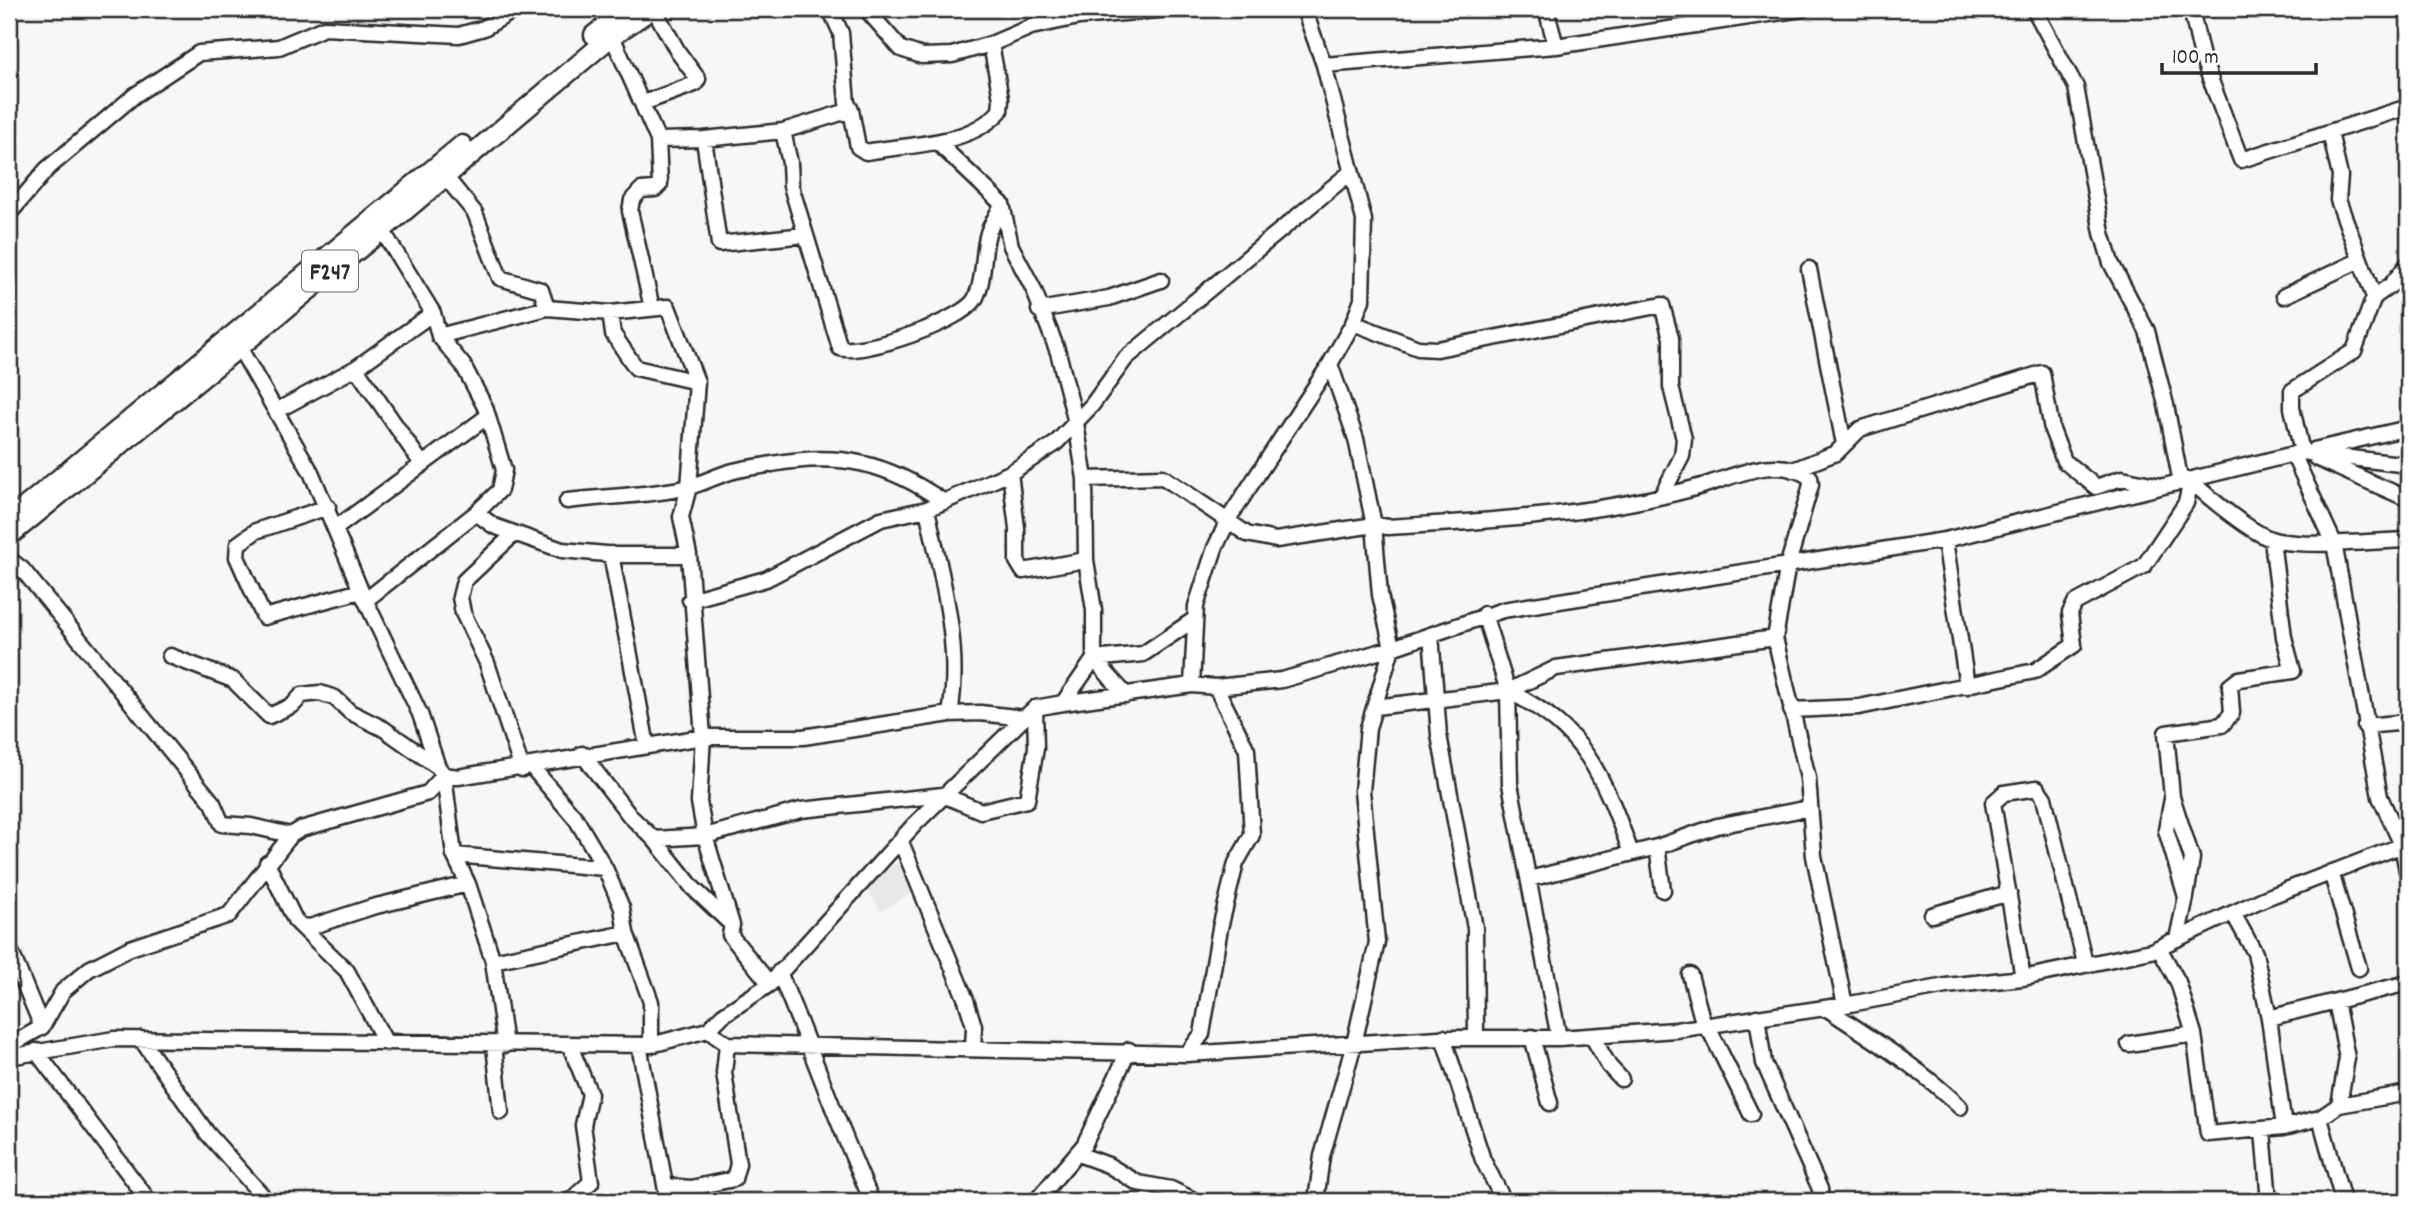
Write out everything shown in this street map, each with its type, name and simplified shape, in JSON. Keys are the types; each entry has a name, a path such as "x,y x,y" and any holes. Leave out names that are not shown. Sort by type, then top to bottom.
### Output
{"main road":[{"name":"F247","path":"9,520 626,9"},
{"name":"F247","path":"9,536 382,230 612,36 653,9"}],"street":[{"path":"9,214 47,169 135,95 199,53 279,47 324,28 459,34 484,28 516,9"},
{"path":"643,103 695,84 698,79 678,52 653,9"},
{"path":"830,9 841,33 847,103 851,110 858,147 866,152 915,143 938,143 985,124 1000,111 1001,99 991,44"},
{"path":"866,9 901,49 922,56 952,55 991,44 1031,27 1109,11 1169,9"},
{"path":"1192,685 1195,620 1209,563 1227,521 1330,364 1353,323 1362,300 1364,220 1324,65 1304,9"},
{"path":"1546,9 1556,46"},
{"path":"1324,65 1556,46 1802,9"},
{"path":"1791,710 1858,707 2035,671 2074,645 2070,613 2075,603 2144,566 2186,503 2186,482 2147,331 2111,263 2102,233 2076,87 2034,9"},
{"path":"2191,9 2202,57 2241,160 2408,107"},
{"path":"612,36 658,140 660,184 655,189 641,190 632,201 630,211 652,308"},
{"path":"658,140 704,139 783,131 851,110"},
{"path":"783,131 790,163 791,186 840,348 849,351 887,342 967,310 976,297 988,233 1002,204"},
{"path":"2330,132 2340,176 2338,200 2374,297"},
{"path":"704,139 719,244 805,235"},
{"path":"938,143 1002,204 1011,246 1033,288 1039,310 1058,352 1076,423 1085,479 1086,560 1094,610 1094,659 1063,703"},
{"path":"690,600 766,579 881,519 928,509 1010,473 1055,444 1076,423 1126,358 1350,172"},
{"path":"444,176 475,213 500,278 541,290 547,308"},
{"path":"328,507 256,531 238,544 237,557 264,617 364,595 476,513 500,490 503,482 504,470 488,416 463,365 439,337 433,313 382,230"},
{"path":"2284,296 2360,260"},
{"path":"2408,264 2391,285 2374,297 2354,351 2292,391 2298,453 2334,543 2365,726 2380,796 2405,844 2408,876"},
{"path":"1809,269 1844,444"},
{"path":"1039,310 1109,298 1161,280"},
{"path":"1353,323 1418,348 1437,349 1662,305 1671,338 1671,387 1684,439 1682,456 1662,495"},
{"path":"439,337 547,308 610,313 668,307 697,382 689,486 681,517 689,555 690,600 703,737 699,802 705,836 732,925 730,935 774,978 811,1047 844,1138 872,1201"},
{"path":"276,411 356,369 433,313"},
{"path":"610,313 613,334 636,368 697,382"},
{"path":"239,347 328,507 364,595 420,713 441,771 454,855 468,884 493,961 500,1045 501,1112"},
{"path":"1316,1201 1322,1156 1354,1044 1377,942 1362,791 1368,728 1392,648 1380,595 1374,525 1356,439 1330,364"},
{"path":"356,369 422,464"},
{"path":"1793,470 1826,458 1860,429 2042,373 2052,430 2064,461 2096,487 2122,478 2166,487"},
{"path":"336,528 488,416"},
{"path":"170,656 233,680 269,716 293,705 302,695 320,693 335,698 350,712 384,729 441,771 478,775 582,754 703,737 803,737 950,714 1029,713 1063,703 1192,685 1216,687 1293,678 1431,635 1484,614 1945,540 2408,428"},
{"path":"2298,453 2408,465"},
{"path":"2298,453 2408,499"},
{"path":"566,500 689,486 732,471 801,459 842,458 890,471 921,486 944,502"},
{"path":"1085,479 1163,477 1247,534 1276,540 1374,525 1388,527 1472,522 1627,503 1763,468 1780,466 1810,477 1811,485 1788,564 1775,638 1808,778 1818,876 1845,1005"},
{"path":"1010,473 1018,540 1017,561 1023,571 1086,560"},
{"path":"2186,482 2213,503 2272,540 2334,543 2408,540"},
{"path":"928,509 953,655 955,686 950,714"},
{"path":"476,513 484,521 514,534 562,550 689,555"},
{"path":"514,534 464,581 460,597 463,613 487,663 527,767 566,804 604,868 622,908 626,933 651,1002 645,1045 668,1194 734,1179 738,1164 724,1073 727,1044"},
{"path":"1945,540 1967,686"},
{"path":"2186,897 2166,830 2172,797 2166,733 2222,725 2232,713 2230,686 2239,680 2292,671 2284,637 2272,540"},
{"path":"611,554 647,746"},
{"path":"9,559 22,569 149,721 213,803 222,824 251,826 291,835"},
{"path":"1484,614 1508,691 1510,784 1559,1038"},
{"path":"1094,659 1143,654 1195,620"},
{"path":"1431,635 1443,759 1463,852 1475,928 1476,1036"},
{"path":"1374,706 1508,691 1556,668 1775,638"},
{"path":"1094,659 1126,695"},
{"path":"1186,1054 1202,1034 1220,928 1233,876 1252,835 1247,750 1216,687"},
{"path":"1508,691 1535,704 1584,748 1603,778 1631,853"},
{"path":"9,1057 95,1040 645,1045 708,1030 723,1015 774,978 816,937 850,893 943,795 1029,713"},
{"path":"654,839 705,836 801,810 943,795 981,811 1027,800 1036,748 1029,713"},
{"path":"2365,726 2408,722"},
{"path":"582,754 622,807 654,839 693,888 732,925"},
{"path":"9,1046 42,1027 63,990 89,970 130,948 229,915 291,835 301,829 428,793 441,771"},
{"path":"2023,978 1993,803 2004,793 2037,789 2045,797 2085,963"},
{"path":"2172,797 2190,843 2192,858 2178,939"},
{"path":"1530,879 1657,847 1717,826 1809,808"},
{"path":"901,842 966,1000 974,1026 973,1048"},
{"path":"708,1030 727,1044 1129,1050 1186,1054 1443,1037 1559,1038 1704,1026 1845,1005 1946,986 2023,978 2159,948 2233,913 2405,844"},
{"path":"1657,847 1663,890"},
{"path":"454,855 604,868"},
{"path":"267,863 285,904 301,926 347,971 386,1043"},
{"path":"2331,872 2359,968"},
{"path":"301,926 310,927 335,921 372,907 468,884"},
{"path":"1932,915 2008,893"},
{"path":"2233,913 2255,953 2269,1018 2284,1127"},
{"path":"493,961 626,933"},
{"path":"9,947 42,1027"},
{"path":"2159,948 2178,982 2194,1034 2208,1134 2284,1127 2320,1118 2339,1105 2408,1093"},
{"path":"1690,975 1704,1026 1711,1033 1751,1114"},
{"path":"2269,1018 2408,983"},
{"path":"2336,1001 2347,1058 2339,1105"},
{"path":"1826,1008 1941,1088 1960,1107"},
{"path":"1757,1017 1764,1063 1820,1189 1821,1201"},
{"path":"2129,1044 2194,1034"},
{"path":"1592,1036 1609,1066 1621,1079"},
{"path":"1443,1037 1483,1160 1504,1201"},
{"path":"1532,1037 1550,1103"},
{"path":"141,1039 207,1133 267,1201"},
{"path":"570,1046 590,1094 583,1125 591,1182 570,1201"},
{"path":"1036,1201 1078,1154 1098,1119 1129,1050"},
{"path":"36,1051 149,1201"},
{"path":"2320,1118 2343,1201"},
{"path":"2263,1131 2269,1201"},
{"path":"1078,1154 1108,1165 1138,1183 1171,1189 1196,1201"}],"shaded area":[{"path":"897,862 913,892 881,911 865,887"}]}
